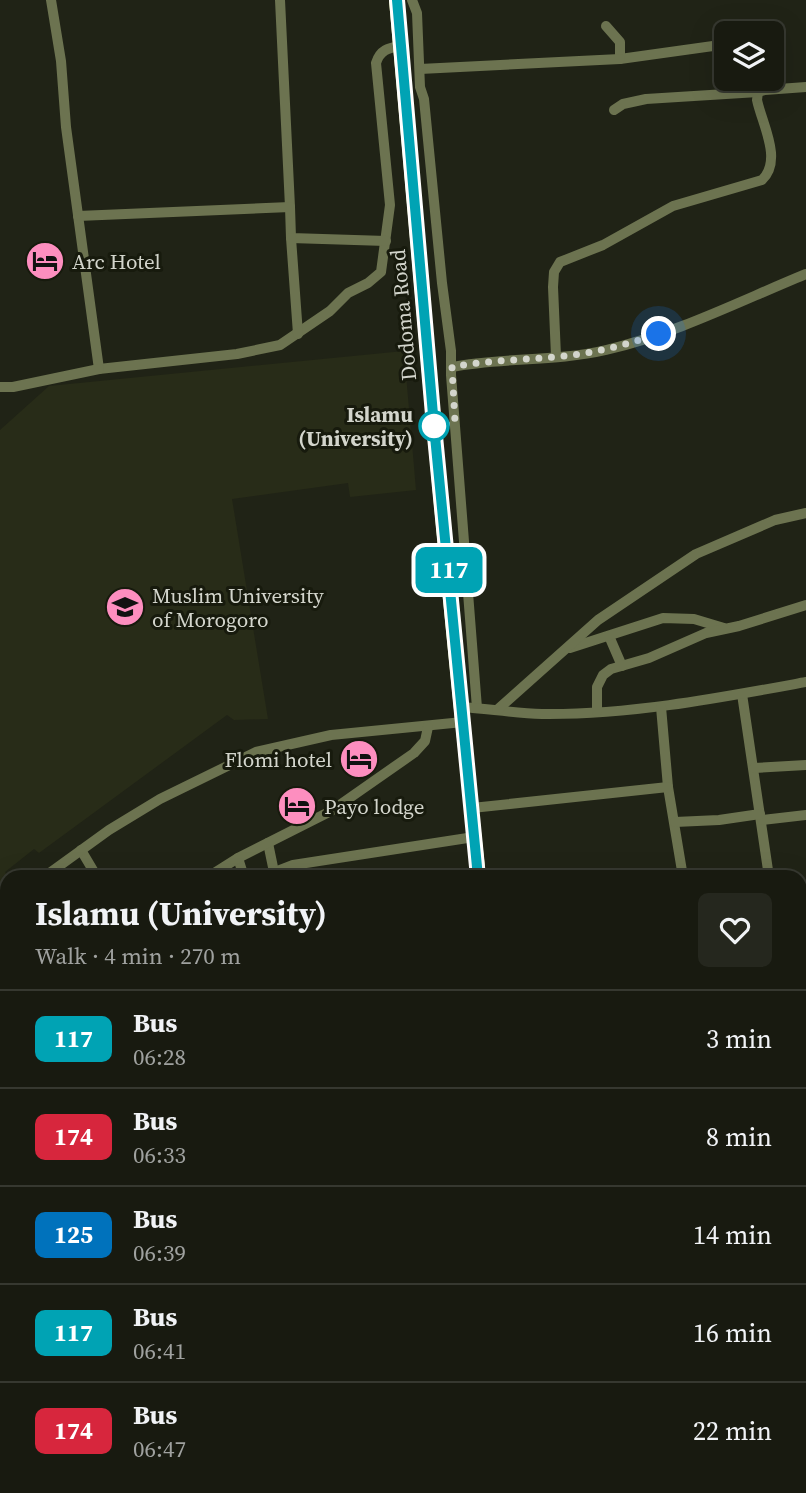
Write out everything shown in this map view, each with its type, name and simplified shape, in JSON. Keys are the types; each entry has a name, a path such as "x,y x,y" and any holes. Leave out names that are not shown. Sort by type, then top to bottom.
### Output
{"highway":[{"name":"Dodoma Road","path":"397,0 412,188 469,707 463,722 477,870"}],"street":[{"path":"51,0 99,369"},
{"path":"280,0 298,334"},
{"path":"412,0 417,13 420,69 452,367 469,707 544,714 597,712 661,707 806,682"},
{"path":"606,26 620,42 620,59"},
{"path":"0,387 13,387 99,369 169,363 280,345 330,311 348,293 368,283 381,272 390,205 376,63 378,55 388,48 401,46"},
{"path":"420,69 620,59 713,46"},
{"path":"614,110 623,104 646,99 806,87"},
{"path":"556,356 553,287 554,272 560,262 603,245 673,206 753,184 767,175 771,148 757,100 758,92"},
{"path":"78,216 290,207"},
{"path":"291,238 386,241"},
{"path":"452,367 605,350 659,334 806,274"},
{"path":"497,710 600,618 695,554 741,537 775,520 806,513"},
{"path":"597,712 597,687 603,675 693,638 806,605"},
{"path":"563,650 663,618 694,619 728,628"},
{"path":"609,636 621,666"},
{"path":"742,694 768,870"},
{"path":"661,707 668,787 682,870"},
{"path":"54,870 160,799 256,752 331,735 463,722"},
{"path":"219,870 331,811 414,753 425,741 428,727"},
{"path":"754,768 806,765"},
{"path":"472,808 668,787"},
{"path":"675,821 806,815"},
{"path":"282,870 293,865 474,837"},
{"path":"268,843 271,870"},
{"path":"81,850 93,870"},
{"path":"238,858 242,870"}],"shaded area":[{"name":"Muslim University of Morogoro","path":"404,351 416,490 350,497 348,483 232,499 268,719 234,720 227,715 39,853 34,849 8,870 0,870 0,430 49,386"}],"bus line":[{"name":"117","path":"397,0 410,174 477,870"}],"place":[{"name":"Arc Hotel","path":"45,261"},
{"name":"Islamu (University)","path":"434,426"},
{"name":"Muslim University of Morogoro","path":"125,607"},
{"name":"Flomi hotel","path":"359,759"},
{"name":"Payo lodge","path":"297,806"}],"route":[{"path":"434,426 455,422 452,367 605,350 659,334"}]}
